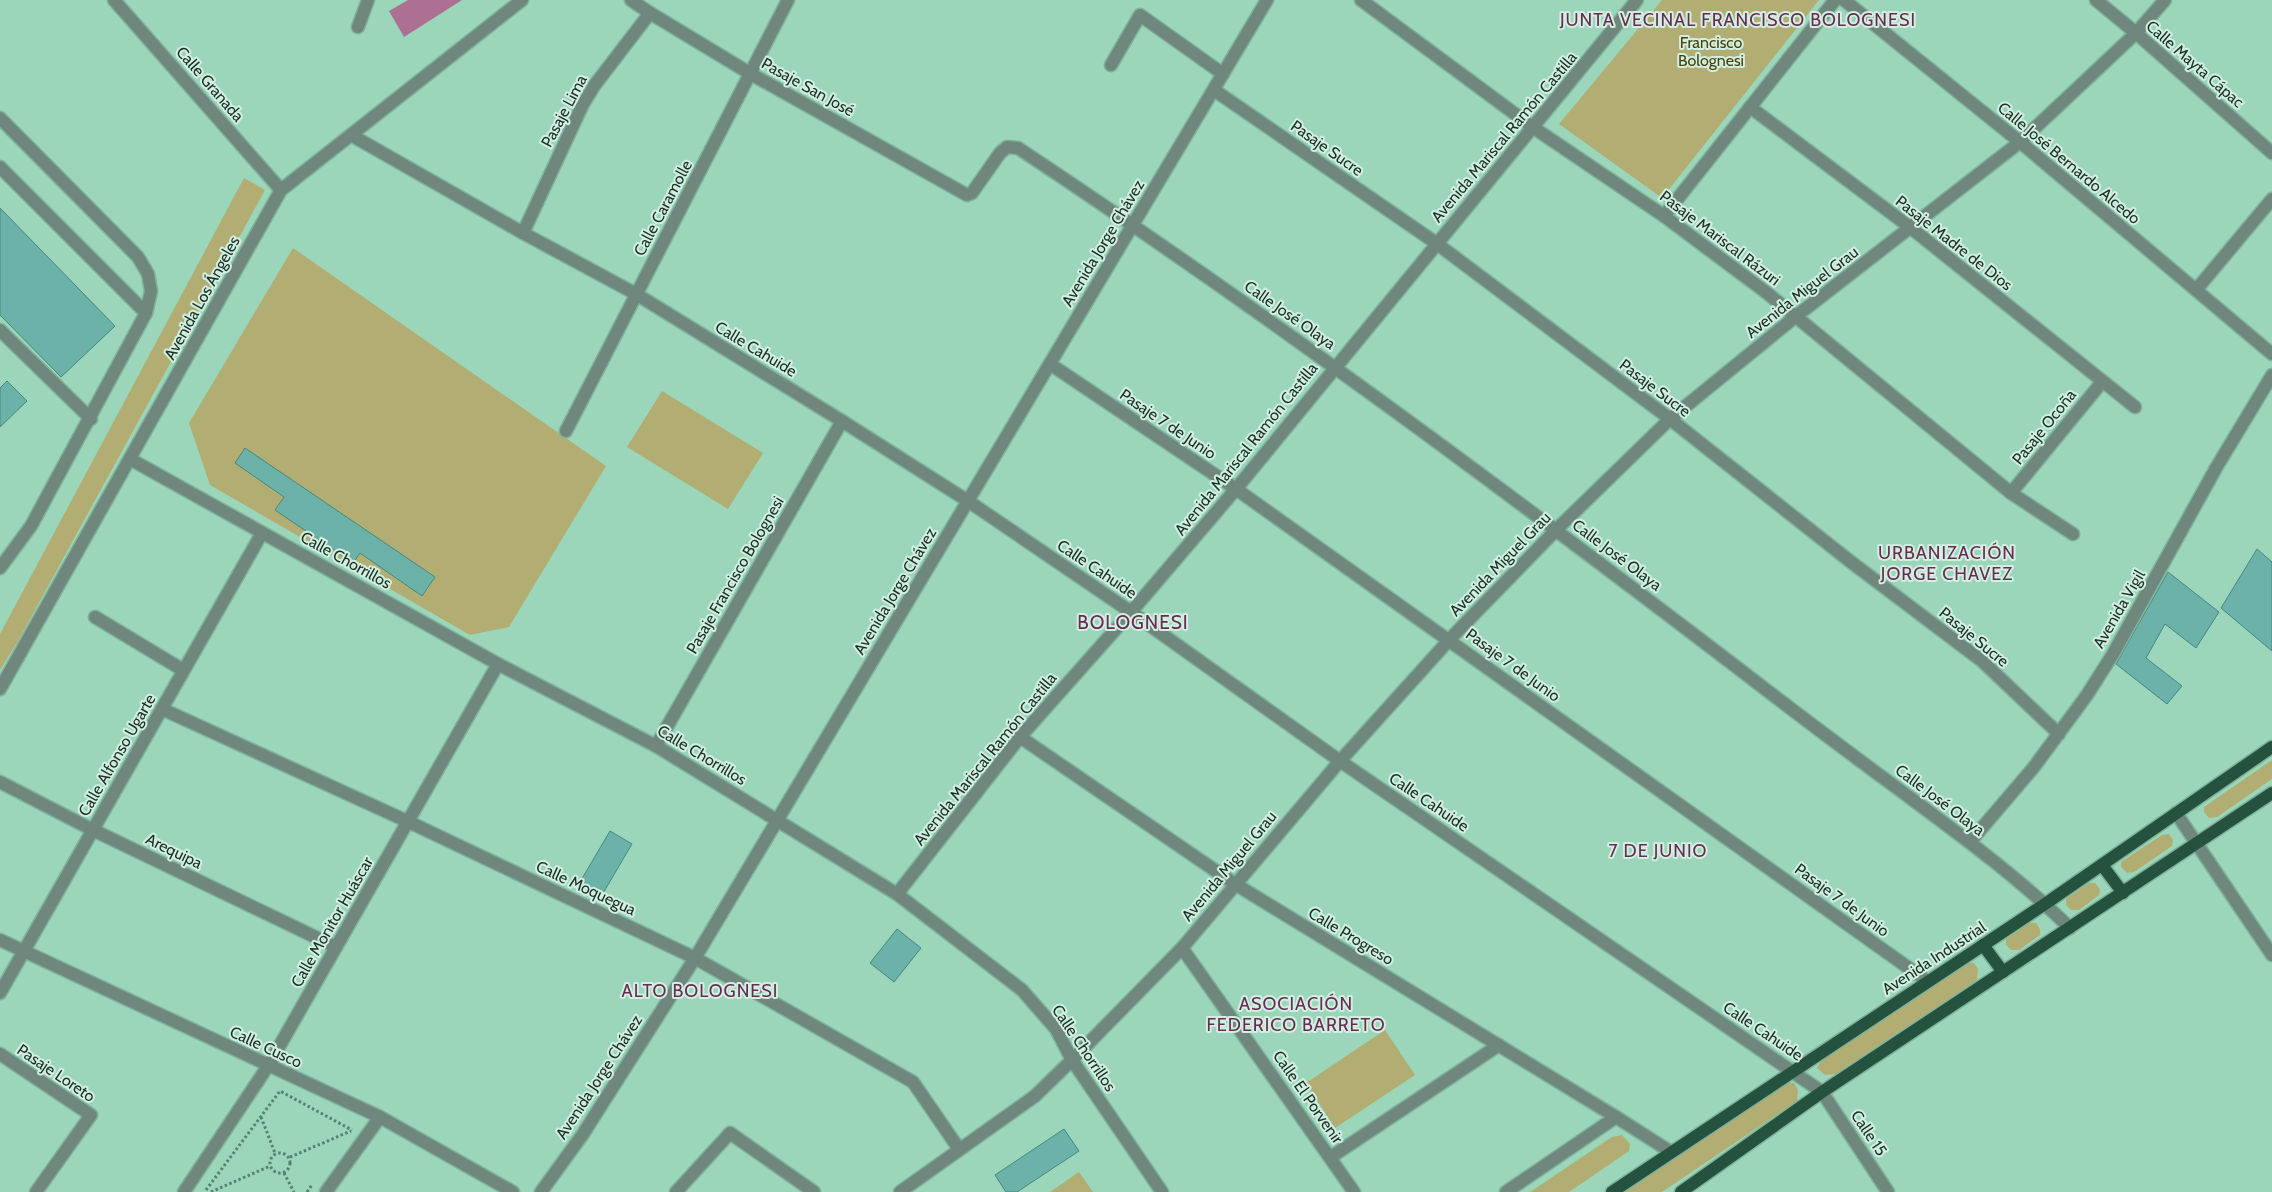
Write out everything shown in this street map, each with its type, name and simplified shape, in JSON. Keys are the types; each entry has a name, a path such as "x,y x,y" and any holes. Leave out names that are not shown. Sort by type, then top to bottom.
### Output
{"main road":[{"name":"Avenida Industrial","path":"1612,1192 1792,1070 2045,904 2272,747"},
{"path":"1681,1192 1822,1092 2272,793"},
{"path":"2102,865 2123,892"},
{"path":"1984,945 2003,972"}],"street":[{"name":"Calle Granada","path":"114,0 281,190"},
{"path":"358,27 368,0"},
{"name":"Avenida Los Ángeles","path":"0,688 281,190 522,0"},
{"name":"Pasaje San José","path":"631,0 650,14 752,74 830,116 962,193 967,195 972,193"},
{"name":"Calle Caramolle","path":"566,431 752,74 788,0"},
{"name":"Avenida Jorge Chávez","path":"541,1192 583,1134 695,958 1267,0"},
{"name":"Pasaje Mariscal Rázuri","path":"1361,0 1534,128 1664,216 1767,293 2011,493 2073,534"},
{"name":"Avenida Mariscal Ramón Castilla","path":"897,894 1020,737 1132,612 1236,489 1334,366 1534,128 1637,0"},
{"path":"1664,216 1835,0"},
{"name":"Calle José Bernardo Alcedo","path":"1844,0 2020,142 2272,354"},
{"name":"Calle Mayta Cápac","path":"2096,0 2136,32 2272,153"},
{"name":"Avenida Miguel Grau","path":"900,1192 1035,1096 1072,1060 1182,948 1340,761 1450,640 1557,529 1670,419 1795,316 2020,142 2136,32 2165,0"},
{"name":"Pasaje Lima","path":"523,233 582,106 594,86 650,14"},
{"path":"1110,65 1140,15 1223,74"},
{"name":"Pasaje Sucre","path":"1214,90 1436,243 1670,419 1851,562 1982,661 2059,734"},
{"name":"Pasaje Madre de Dios","path":"1750,107 1911,228 2135,407"},
{"path":"0,118 138,257 148,274 151,291 146,313 91,418 30,526 0,568"},
{"name":"Calle Cahuide","path":"351,134 523,233 636,294 968,501 1132,612 1340,761 1822,1092"},
{"name":"Calle José Olaya","path":"972,193 1000,153 1007,147 1018,148 1133,224 1334,366 1557,529 1809,723 1970,842 2045,904 2070,928"},
{"path":"0,167 146,313"},
{"path":"2196,290 2272,199"},
{"path":"0,330 91,418"},
{"name":"Pasaje 7 de Junio","path":"1050,364 1236,489 1928,981"},
{"name":"Avenida Vigil","path":"1970,842 2034,767 2087,695 2113,654 2216,468 2272,375"},
{"name":"Pasaje Ocoña","path":"2011,493 2102,382"},
{"name":"Pasaje Francisco Bolognesi","path":"656,746 842,421"},
{"name":"Calle Chorrillos","path":"130,459 498,664 656,746 778,819 897,894 1022,990 1056,1029 1072,1060 1162,1192"},
{"name":"Calle Alfonso Ugarte","path":"0,993 262,533"},
{"path":"95,617 183,670"},
{"name":"Calle Monitor Huáscar","path":"184,1192 268,1066 498,664"},
{"name":"Calle Moquegua","path":"162,709 409,822 695,958 913,1082 959,1149"},
{"name":"Calle Progreso","path":"1020,737 1235,884 1671,1152"},
{"name":"Arequipa","path":"0,782 93,830 336,947"},
{"path":"2176,813 2272,955"},
{"name":"Calle Cusco","path":"0,940 380,1117 513,1192"},
{"name":"Calle El Porvenir","path":"1182,948 1331,1156 1354,1192"},
{"path":"1331,1156 1499,1045"},
{"name":"Pasaje Loreto","path":"0,1054 91,1115 36,1192"},
{"name":"Calle 15","path":"1822,1092 1888,1192"},
{"path":"326,1192 380,1117"},
{"path":"1506,1192 1616,1117"},
{"path":"676,1192 730,1133 814,1192"}],"path":[{"path":"204,1192 280,1091 353,1130 290,1158"},
{"path":"261,1116 275,1153"},
{"path":"275,1153 285,1153 290,1158 290,1166 284,1173 278,1173 270,1166 270,1158 275,1153"},
{"path":"211,1192 270,1166"},
{"path":"284,1173 294,1192"}],"green space":[{"name":"Francisco Bolognesi","path":"1662,0 1819,0 1662,198 1559,124"},
{"path":"244,178 265,190 18,641 0,670 0,634"},
{"path":"293,248 606,466 509,627 470,635 210,485 189,423"},
{"path":"662,391 763,453 728,509 627,447"},
{"path":"2272,760 2272,779 2217,817 2209,818 2204,812 2204,807"},
{"path":"2169,834 2173,840 2172,846 2134,872 2127,873 2121,867 2121,862 2162,835"},
{"path":"2089,883 2095,883 2100,889 2099,895 2079,910 2071,910 2066,905 2066,899"},
{"path":"2029,923 2036,923 2040,929 2040,935 2019,950 2012,950 2006,945 2006,939"},
{"path":"1964,962 1974,963 1978,969 1977,980 1836,1074 1825,1075 1817,1068 1824,1056"},
{"path":"1385,1030 1415,1075 1335,1128 1306,1083"},
{"path":"1784,1083 1794,1083 1798,1090 1797,1101 1662,1192 1623,1192"},
{"path":"1622,1135 1630,1144 1629,1151 1569,1192 1530,1192 1612,1137"},
{"path":"1079,1172 1093,1192 1050,1192"}],"shaded area":[{"path":"408,0 462,0 404,37 389,11"}],"building":[{"path":"0,208 115,326 61,377 0,315"},
{"path":"7,381 27,401 0,427 0,388"},
{"path":"245,448 435,577 422,596 360,553 353,563 275,510 284,497 235,463"},
{"path":"2257,549 2272,562 2272,651 2221,608"},
{"path":"2168,572 2219,612 2196,648 2165,624 2146,658 2182,686 2167,704 2116,664"},
{"path":"610,831 632,844 602,895 580,882"},
{"path":"897,929 921,948 894,982 870,963"},
{"path":"1064,1129 1079,1151 1017,1192 1006,1192 995,1175"}],"district":[{"name":"JUNTA VECINAL FRANCISCO BOLOGNESI","path":"1738,20"},
{"name":"URBANIZACIÓN JORGE CHAVEZ","path":"1947,563"},
{"name":"BOLOGNESI","path":"1133,622"},
{"name":"7 DE JUNIO","path":"1658,851"},
{"name":"ALTO BOLOGNESI","path":"700,991"},
{"name":"ASOCIACIÓN FEDERICO BARRETO","path":"1296,1014"}]}
